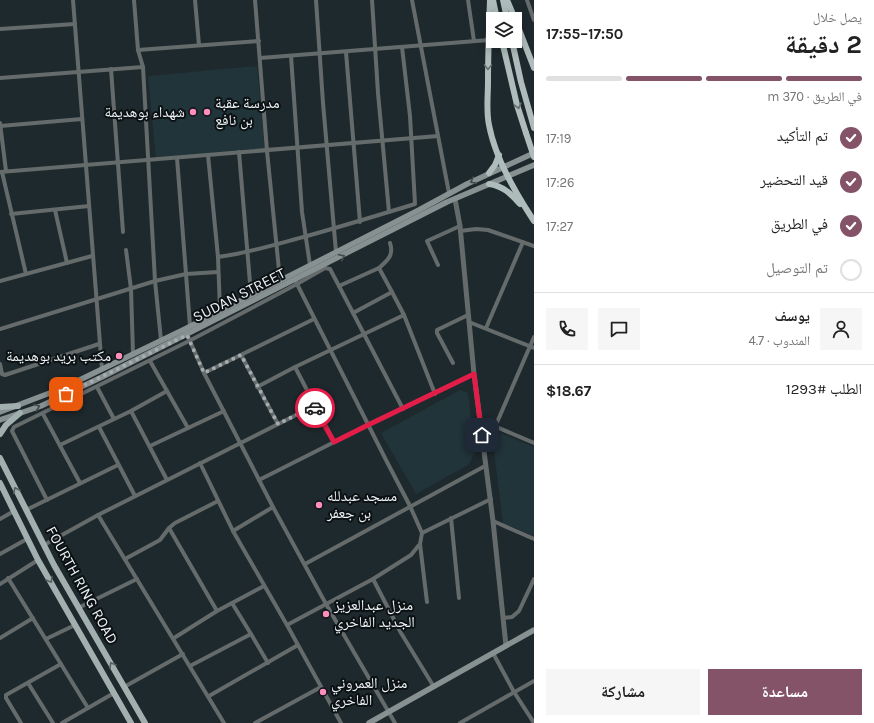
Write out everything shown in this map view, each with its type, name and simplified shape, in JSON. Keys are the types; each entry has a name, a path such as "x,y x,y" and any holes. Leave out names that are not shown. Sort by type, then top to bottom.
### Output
{"highway":[{"path":"490,0 490,12"},
{"path":"493,0 496,12"},
{"path":"503,0 506,12"},
{"path":"507,0 512,12"},
{"path":"522,37 534,68"},
{"path":"489,48 489,124 493,140 504,167 528,213"},
{"path":"504,48 517,105 534,157"},
{"path":"514,48 534,128"},
{"path":"489,173 495,165 499,155"},
{"path":"489,184 506,190 534,221"}],"main road":[{"name":"SUDAN STREET","path":"0,412 63,388 162,340 419,210 449,193 534,153"},
{"name":"SUDAN STREET","path":"0,420 66,394 296,282 455,199 534,165"},
{"path":"381,229 384,235"},
{"path":"0,407 18,406"},
{"path":"0,434 6,425 20,413"},
{"name":"FOURTH RING ROAD","path":"0,458 78,608 145,723"},
{"name":"FOURTH RING ROAD","path":"0,483 38,560 131,723"},
{"path":"369,723 534,630"},
{"path":"91,653 101,647"}],"street":[{"path":"73,0 102,369"},
{"path":"134,0 138,50 143,67 155,281 162,340"},
{"path":"195,0 199,45"},
{"path":"255,0 267,150 280,280"},
{"path":"316,0 336,252"},
{"path":"372,0 389,212"},
{"path":"412,0 449,193"},
{"path":"468,0 474,41"},
{"path":"527,0 534,20"},
{"path":"0,29 75,24"},
{"path":"260,58 486,40"},
{"path":"138,50 259,41"},
{"path":"218,258 276,246 416,204 412,139 402,47"},
{"path":"346,52 360,222"},
{"path":"291,56 305,237 310,265"},
{"path":"0,78 143,67"},
{"path":"111,69 123,232"},
{"path":"0,126 82,118"},
{"path":"0,123 3,172 11,214 26,274"},
{"path":"3,172 438,136"},
{"path":"239,152 251,295"},
{"path":"208,154 218,258 220,310"},
{"path":"177,158 185,245 190,326"},
{"path":"455,199 460,228 474,374 485,466 491,499 506,646"},
{"path":"11,214 89,206"},
{"path":"55,210 67,263"},
{"path":"438,265 427,241 460,228 488,230 534,246"},
{"path":"486,328 523,242"},
{"path":"339,286 380,268 392,254 390,244"},
{"path":"126,250 131,289 133,354"},
{"path":"0,281 92,256"},
{"path":"48,500 12,431 14,427 190,341 296,282 326,268 330,269 403,409"},
{"path":"380,268 404,315 435,394"},
{"path":"0,329 155,281 186,274 218,272"},
{"path":"296,282 410,506 422,533 420,544 427,602"},
{"path":"353,313 392,292"},
{"path":"257,387 295,367 404,315"},
{"path":"453,363 437,333 437,330 468,315"},
{"path":"204,373 314,319"},
{"path":"469,322 532,347"},
{"path":"184,329 204,373 273,507 326,604 396,723"},
{"path":"495,427 532,347 534,337"},
{"path":"0,364 2,374 5,375 99,344"},
{"path":"241,355 278,424"},
{"path":"150,360 188,428"},
{"path":"295,367 334,442"},
{"path":"259,480 474,374"},
{"path":"97,387 114,419"},
{"path":"60,445 131,411 167,391"},
{"path":"44,545 98,515 314,406"},
{"path":"131,411 166,480"},
{"path":"150,446 224,411"},
{"path":"43,414 80,483"},
{"path":"480,420 534,443"},
{"path":"99,427 135,496"},
{"path":"200,463 232,531 287,625 341,723"},
{"path":"26,510 118,465"},
{"path":"305,564 485,466"},
{"path":"422,533 491,499"},
{"path":"125,559 160,540 175,523 218,501"},
{"path":"232,531 273,507"},
{"path":"0,519 14,511"},
{"path":"98,515 174,638 182,654 209,696 224,723"},
{"path":"451,518 459,598"},
{"path":"493,521 534,539"},
{"path":"169,528 217,611"},
{"path":"0,554 28,538"},
{"path":"287,625 373,579 411,555 420,544"},
{"path":"0,584 38,560"},
{"path":"8,578 88,708"},
{"path":"78,608 137,579"},
{"path":"373,579 401,633 434,687"},
{"path":"503,618 512,617 519,611 534,579"},
{"path":"174,638 217,611 264,586"},
{"path":"232,603 268,663"},
{"path":"0,638 33,618"},
{"path":"46,639 75,625"},
{"path":"190,666 251,634"},
{"path":"209,696 298,646"},
{"path":"124,687 182,654"},
{"path":"493,654 514,692 534,723"},
{"path":"21,723 5,696 61,664"},
{"path":"460,723 534,681"},
{"path":"28,682 53,723"},
{"path":"254,723 322,687"},
{"path":"62,723 114,693"}],"shaded area":[{"name":"مدرسة عقبة بن نافع","path":"257,66 265,149 156,159 148,76"},
{"path":"460,390 468,393 475,453 468,465 416,494 381,433"},
{"path":"498,432 534,447 534,536 503,523 493,443"}],"way so far":[{"path":"66,394 187,335 204,373 241,355 278,424 314,406 315,408"}],"place":[{"name":"شهداء بوهديمة","path":"193,112"},
{"name":"مدرسة عقبة بن نافع","path":"207,112"},
{"name":"مكتب بريد بوهديمة","path":"119,356"},
{"name":"مسجد عبدلله بن جعفر","path":"319,505"},
{"name":"منزل عبدالعزيز الجديد الفاخري","path":"326,614"},
{"name":"منزل العمروني الفاخري","path":"323,692"}],"route":[{"path":"315,408 334,442 474,374 482,435"}]}
